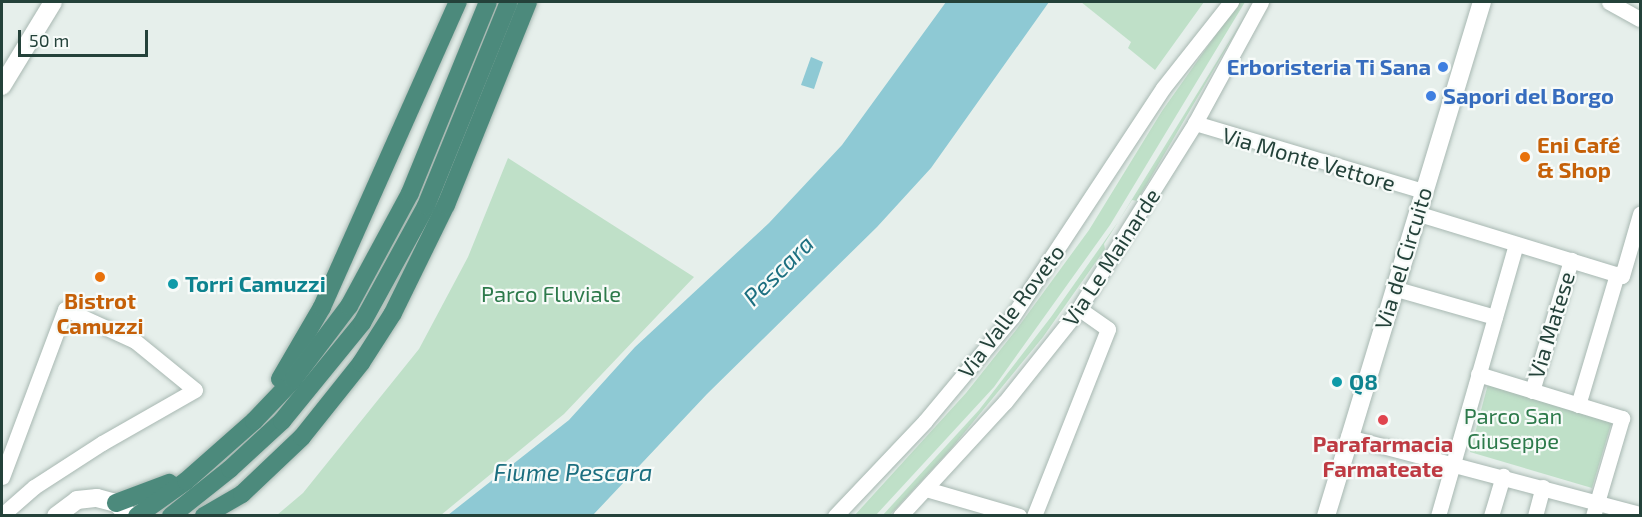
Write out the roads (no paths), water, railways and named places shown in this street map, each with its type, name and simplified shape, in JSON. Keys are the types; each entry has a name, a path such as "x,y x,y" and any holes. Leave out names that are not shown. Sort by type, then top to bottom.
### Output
{"highway":[{"path":"116,503 150,492 194,468 248,420 272,390 322,307 458,2"},
{"path":"137,516 186,481 254,421 292,380 349,306 411,193 488,2"},
{"path":"171,516 230,469 282,421 362,323 426,206 509,2"},
{"path":"206,515 242,494 302,437 361,363 393,313 446,205 528,2"}],"main road":[{"path":"2,86 53,2"},
{"name":"Via del Circuito","path":"1326,516 1393,288 1482,2"},
{"path":"56,516 84,498 116,503 130,516"}],"street":[{"name":"Via Valle Roveto","path":"1163,88 1169,70 1217,2"},
{"name":"Via Valle Roveto","path":"835,516 925,422 1012,317 1163,88 1231,2"},
{"name":"Via Le Mainarde","path":"900,516 1042,358 1079,309 1195,123 1261,2"},
{"path":"1609,2 1641,18"},
{"name":"Via Monte Vettore","path":"1195,123 1423,191"},
{"name":"Via Matese","path":"1416,213 1620,275"},
{"path":"1578,405 1641,214"},
{"path":"1437,516 1516,244"},
{"name":"Via Matese","path":"1532,391 1571,260"},
{"path":"1393,288 1495,317"},
{"path":"2,477 65,309 135,341 195,390 102,443 34,487 2,515"},
{"path":"1035,516 1108,329 1079,309"},
{"path":"1478,374 1622,418 1595,508"},
{"path":"1348,437 1543,487 1595,508 1639,514"},
{"path":"1491,516 1503,476"},
{"path":"1535,516 1543,487"},
{"path":"926,489 1018,516"}],"water":[{"name":"Fiume Pescara","path":"946,2 1049,2 931,168 877,227 707,394 593,515 448,515 569,420 635,347 769,223 842,145"},
{"path":"811,57 823,62 814,89 801,85"}],"place":[{"name":"Erboristeria Ti Sana","path":"1443,67"},
{"name":"Sapori del Borgo","path":"1431,96"},
{"name":"Eni Café & Shop","path":"1525,157"},
{"name":"Bistrot Camuzzi","path":"100,277"},
{"name":"Torri Camuzzi","path":"173,284"},
{"name":"Q8","path":"1337,382"},
{"name":"Parafarmacia Farmateate","path":"1383,420"}],"water label":[{"name":"Pescara","path":"778,270"}],"park label":[{"name":"Parco Fluviale","path":"551,294"},
{"name":"Parco San Giuseppe","path":"1513,428"}]}
